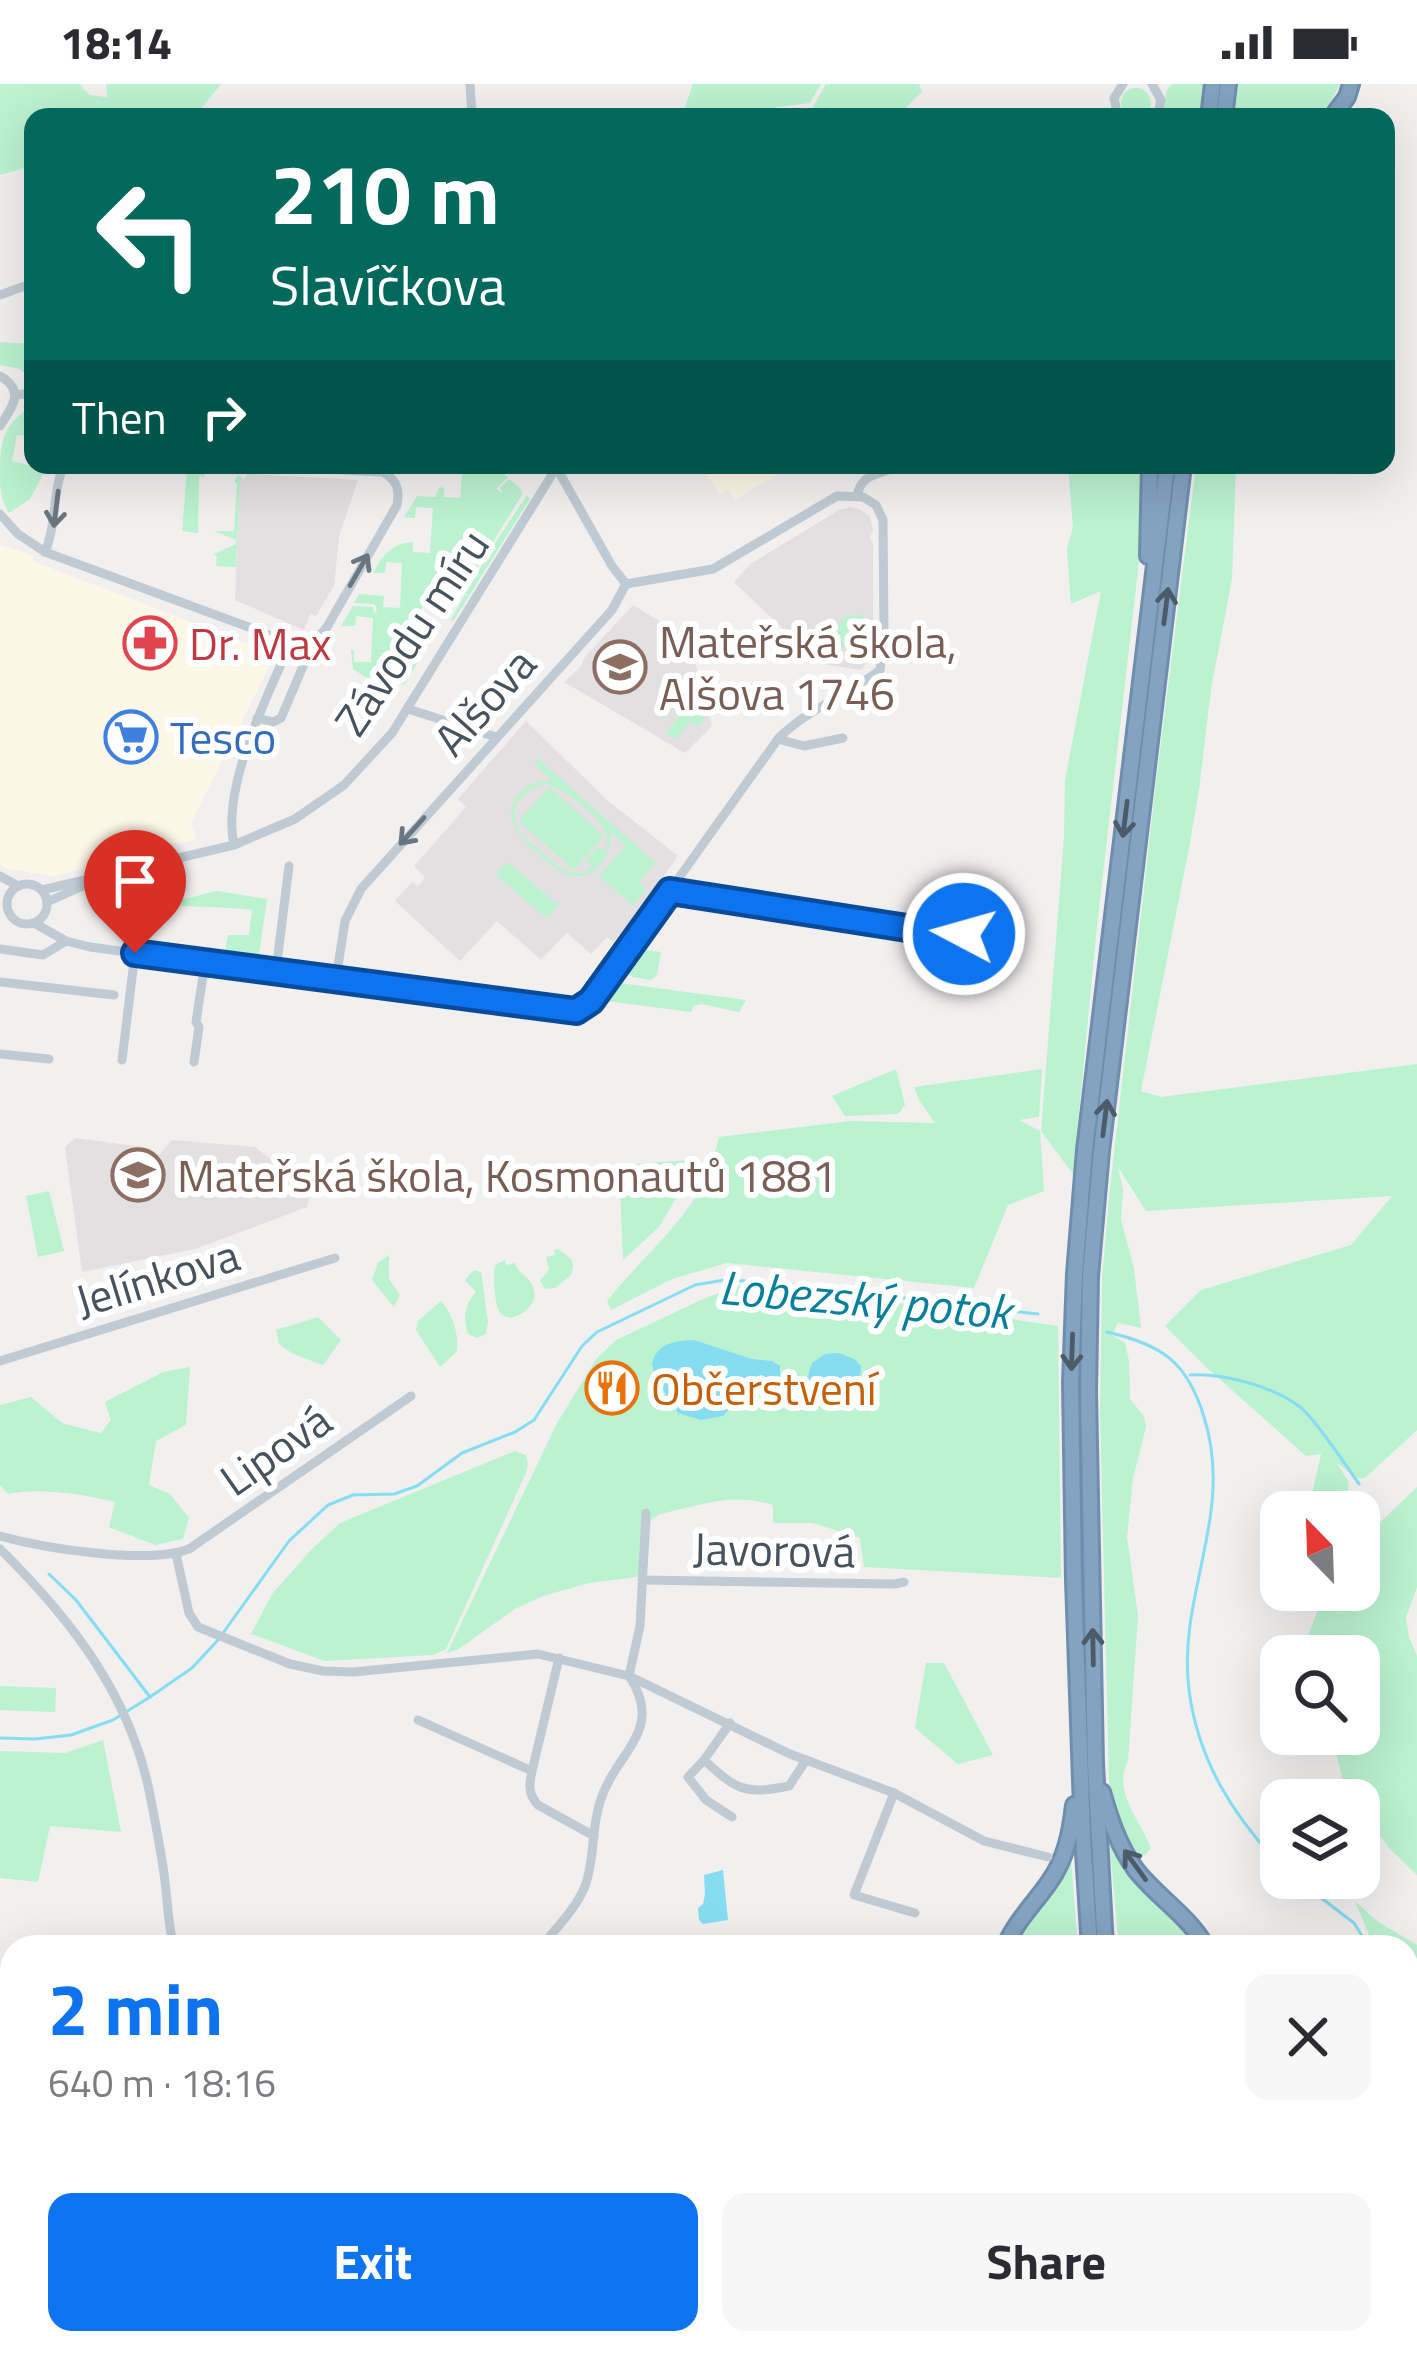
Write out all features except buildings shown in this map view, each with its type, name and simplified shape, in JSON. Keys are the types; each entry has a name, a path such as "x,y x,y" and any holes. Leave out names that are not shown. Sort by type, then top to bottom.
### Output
{"highway":[{"path":"1148,620 1150,474"},
{"path":"1104,1935 1088,1764 1071,1382 1085,1150 1166,474"},
{"path":"1090,1935 1090,1276 1182,474"},
{"path":"1010,1935 1065,1853 1088,1764"},
{"path":"1088,1764 1130,1861 1199,1935"}],"street":[{"path":"0,376 15,395 3,419"},
{"path":"15,395 24,394"},
{"path":"45,552 54,526 60,474"},
{"path":"282,647 317,639 327,627 397,506 398,489 386,474"},
{"name":"Závodu míru","path":"42,890 234,845 295,819 332,794 367,761 408,709 552,474"},
{"path":"18,886 4,912 21,923 34,923 89,947 576,1011 591,1001 778,739 880,670 883,520 872,501 857,495 838,496 713,569 626,584 560,474"},
{"path":"857,495 864,478 873,474"},
{"path":"0,514 18,534 45,552 278,641 283,660 251,734 231,814 234,845"},
{"name":"Alšova","path":"336,979 346,921 361,889 612,610 626,584"},
{"path":"257,718 273,722 281,718 307,657 303,644"},
{"path":"408,709 496,737"},
{"path":"778,739 804,746 843,738"},
{"path":"276,971 289,866"},
{"path":"0,876 18,886 31,884 42,890 47,902 44,915 34,923"},
{"name":"Závodu míru","path":"47,902 99,878"},
{"path":"0,886 9,896"},
{"path":"670,891 964,934"},
{"path":"44,915 66,940"},
{"path":"0,925 15,920"},
{"path":"0,949 43,956 66,940"},
{"path":"122,1060 135,953"},
{"path":"194,1062 205,963"},
{"path":"0,982 114,995"},
{"path":"0,1054 49,1059"},
{"name":"Jelínkova","path":"0,1361 334,1258"},
{"name":"Lipová","path":"176,1554 411,1396"},
{"path":"551,1935 587,1882 600,1800 644,1724 643,1695 629,1676 640,1627 646,1513"},
{"path":"0,1536 34,1546 176,1554 189,1613 198,1627 290,1664 353,1672 538,1654 629,1676 806,1760 895,1793 984,1841 1048,1857"},
{"path":"23,1572 34,1546"},
{"path":"0,1549 90,1651 129,1724 150,1793 174,1935"},
{"name":"Javorová","path":"642,1580 904,1582"},
{"path":"559,1658 532,1771 531,1798 594,1836"},
{"path":"418,1720 532,1771"},
{"path":"730,1724 688,1777 706,1800 732,1817"},
{"path":"704,1760 745,1790 789,1786 806,1760"},
{"path":"895,1793 854,1895 915,1912"}],"shaded area":[{"path":"248,474 358,480 339,537 334,586 316,616 310,614 304,630 235,600 240,482"},
{"path":"706,474 779,474 735,500 728,490 720,494"},
{"path":"850,507 870,517 873,530 873,643 862,670 827,665 805,650 734,582 750,564"},
{"path":"0,545 275,655 191,823 196,839 54,876 0,864"},
{"path":"633,605 689,639 712,726 685,753 564,682"},
{"path":"526,721 607,800 677,855 676,859 624,932 613,942 607,937 591,954 567,933 541,960 497,921 460,961 395,901 412,882 418,886 425,878 414,866 466,807 458,799"},
{"path":"75,1138 150,1148 159,1155 172,1140 255,1147 311,1190 307,1207 195,1249 82,1272 65,1147"}],"green space":[{"path":"0,84 79,84 90,95 107,97 106,84 221,84 201,108 24,108 24,168 0,175"},
{"path":"693,84 821,84 810,103 685,108"},
{"path":"826,84 919,84 922,92 905,108 812,108"},
{"path":"1172,84 1203,84 1200,108 1163,108"},
{"path":"1237,84 1340,84 1325,108 1233,108"},
{"path":"1130,89 1142,89 1150,97 1150,108 1122,108 1122,97"},
{"path":"0,342 24,343 24,372 0,365"},
{"path":"24,412 24,436 17,435 12,461 24,464 24,474 43,474 30,499 9,513 0,485 0,462 3,442"},
{"path":"187,474 204,474 199,476 198,533 182,531"},
{"path":"462,474 504,474 508,477 496,489 503,493 500,488 509,479 522,495 446,618 437,610 444,611 457,590 439,579 406,635 417,643 421,637 429,643 405,684 375,683 353,669 351,650 354,662 371,662 373,618 356,616 355,626 341,626 353,606 373,607 377,612 375,604 354,603 359,594 384,596 383,607 400,608 402,563 386,562 385,573 373,573 399,545 413,542 413,552 430,553 433,508 416,507 415,518 404,517 417,496 435,497 444,487 444,497 460,498"},
{"path":"1069,474 1144,474 1073,1174 1041,1131 1065,780 1101,591 1071,604 1067,549 1073,527"},
{"path":"1195,474 1236,474 1232,579 1189,848 1141,1091 1161,1097 1417,1064 1417,1430 1365,1478 1356,1478 1336,1462 1349,1482 1347,1491 1313,1491 1321,1454 1306,1456 1165,1326 1201,1290 1351,1245 1392,1196 1146,1211 1118,1167 1123,1190 1121,1219 1134,1269 1141,1328 1118,1323 1112,1335 1125,1343 1130,1399 1144,1416 1146,1427 1133,1478 1127,1537 1138,1616 1123,1784 1151,1848 1143,1857 1131,1852 1119,1827 1109,1781 1100,1413 1109,1197"},
{"path":"238,475 243,479 236,567 216,566 214,554 236,544 214,531 234,531"},
{"path":"527,495 530,499 450,621 493,546"},
{"path":"864,615 868,642 851,650 831,643 844,616"},
{"path":"692,702 704,720 698,726 691,721 675,739 666,732"},
{"path":"538,759 656,863 638,883 646,890 632,905 599,876 626,846 611,832 608,850 600,866 577,876 554,867 518,832 511,811 518,795 534,784 552,781 534,764","holes":["538,786 554,786 588,810 606,834 606,852 598,847 586,861 593,867 585,872 557,866 516,824 515,808 524,795"]},
{"path":"549,787 604,836 574,870 519,821"},
{"path":"508,862 558,905 547,918 496,875"},
{"path":"217,891 267,899 259,955 225,951 228,935 249,935 252,910 164,904"},
{"path":"639,951 661,952 657,975 651,980 625,972"},
{"path":"619,983 746,1000 739,1012 701,1004 691,1012 607,1001"},
{"path":"896,1069 905,1105 898,1114 845,1116 832,1096"},
{"path":"1042,1069 1039,1117 1019,1120 1040,1131 1044,1191 1008,1205 974,1288 727,1263 672,1279 611,1310 607,1301 695,1199 719,1137 850,1121 935,1123 914,1087"},
{"path":"691,1160 693,1169 659,1227 623,1260 619,1165"},
{"path":"49,1191 64,1251 38,1257 26,1196"},
{"path":"558,1249 572,1261 573,1269 555,1288 545,1289 540,1280 549,1270 546,1257"},
{"path":"389,1255 389,1279 400,1295 394,1307 372,1280 378,1263"},
{"path":"505,1260 506,1265 515,1263 535,1292 529,1308 511,1318 499,1311 495,1291 495,1265"},
{"path":"474,1270 481,1272 488,1322 486,1334 477,1338 468,1334 465,1317 476,1292 465,1280"},
{"path":"767,1284 1058,1326 1061,1578 864,1567 860,1538 813,1523 773,1523 773,1505 758,1501 716,1501 651,1520 647,1572 543,1596 447,1653 557,1423 597,1358 616,1340 703,1299 740,1285"},
{"path":"441,1301 454,1324 457,1351 440,1367 416,1330 418,1321"},
{"path":"318,1317 341,1340 323,1365 279,1344 276,1330"},
{"path":"190,1367 186,1425 156,1441 149,1485 170,1494 189,1518 183,1539 155,1545 109,1527 115,1502 62,1492 8,1494 0,1485 0,1405 31,1397 62,1423 101,1433 111,1420 105,1402 163,1372"},
{"path":"515,1451 526,1455 526,1473 446,1649 433,1655 325,1661 251,1634 272,1594 340,1523"},
{"path":"1417,1487 1417,1587 1406,1617 1417,1656 1417,1875 1380,1836 1380,1779 1343,1779 1336,1755 1380,1755 1380,1635 1309,1635 1318,1611 1380,1611 1380,1522"},
{"path":"926,1663 944,1663 993,1755 958,1764 915,1728"},
{"path":"0,1686 56,1688 55,1712 0,1710"},
{"path":"103,1740 121,1832 50,1826 38,1882 0,1878 0,1751 65,1753"},
{"path":"1109,1837 1137,1881 1190,1935 1118,1935"},
{"path":"1071,1860 1077,1935 1021,1935 1027,1924"},
{"path":"1355,1901 1400,1935 1369,1935"}],"water":[{"path":"694,1340 772,1361 780,1366 780,1382 739,1399 723,1416 701,1420 678,1413 656,1383 652,1363 663,1347"},
{"path":"839,1353 861,1366 859,1392 838,1401 815,1398 807,1379 812,1363 825,1354"},
{"path":"723,1870 728,1920 703,1924 698,1908 705,1894 704,1875"}],"waterway":[{"name":"Lobezský potok","path":"0,1738 71,1735 113,1720 150,1697 192,1668 218,1640 289,1541 328,1505 353,1495 394,1494 417,1486 462,1453 515,1432 534,1420 582,1346 597,1332 695,1285 724,1280 768,1282 1038,1314"},
{"name":"Lobezský potok","path":"1107,1332 1170,1358 1189,1382 1204,1417 1213,1488 1191,1621 1189,1690 1209,1763 1233,1807 1260,1841"},
{"path":"1190,1375 1247,1382 1300,1407 1359,1484"},
{"path":"49,1574 76,1600 150,1697"},
{"name":"Lobezský potok","path":"1323,1899 1354,1923 1362,1935"}],"place":[{"name":"Dr. Max","path":"150,643"},
{"name":"Mateřská škola, Alšova 1746","path":"620,667"},
{"name":"Tesco","path":"131,737"},
{"name":"Mateřská škola, Kosmonautů 1881","path":"138,1175"},
{"name":"Občerstvení","path":"612,1388"}],"route":[{"path":"135,953 576,1011 591,1001 670,891 964,934"}]}
